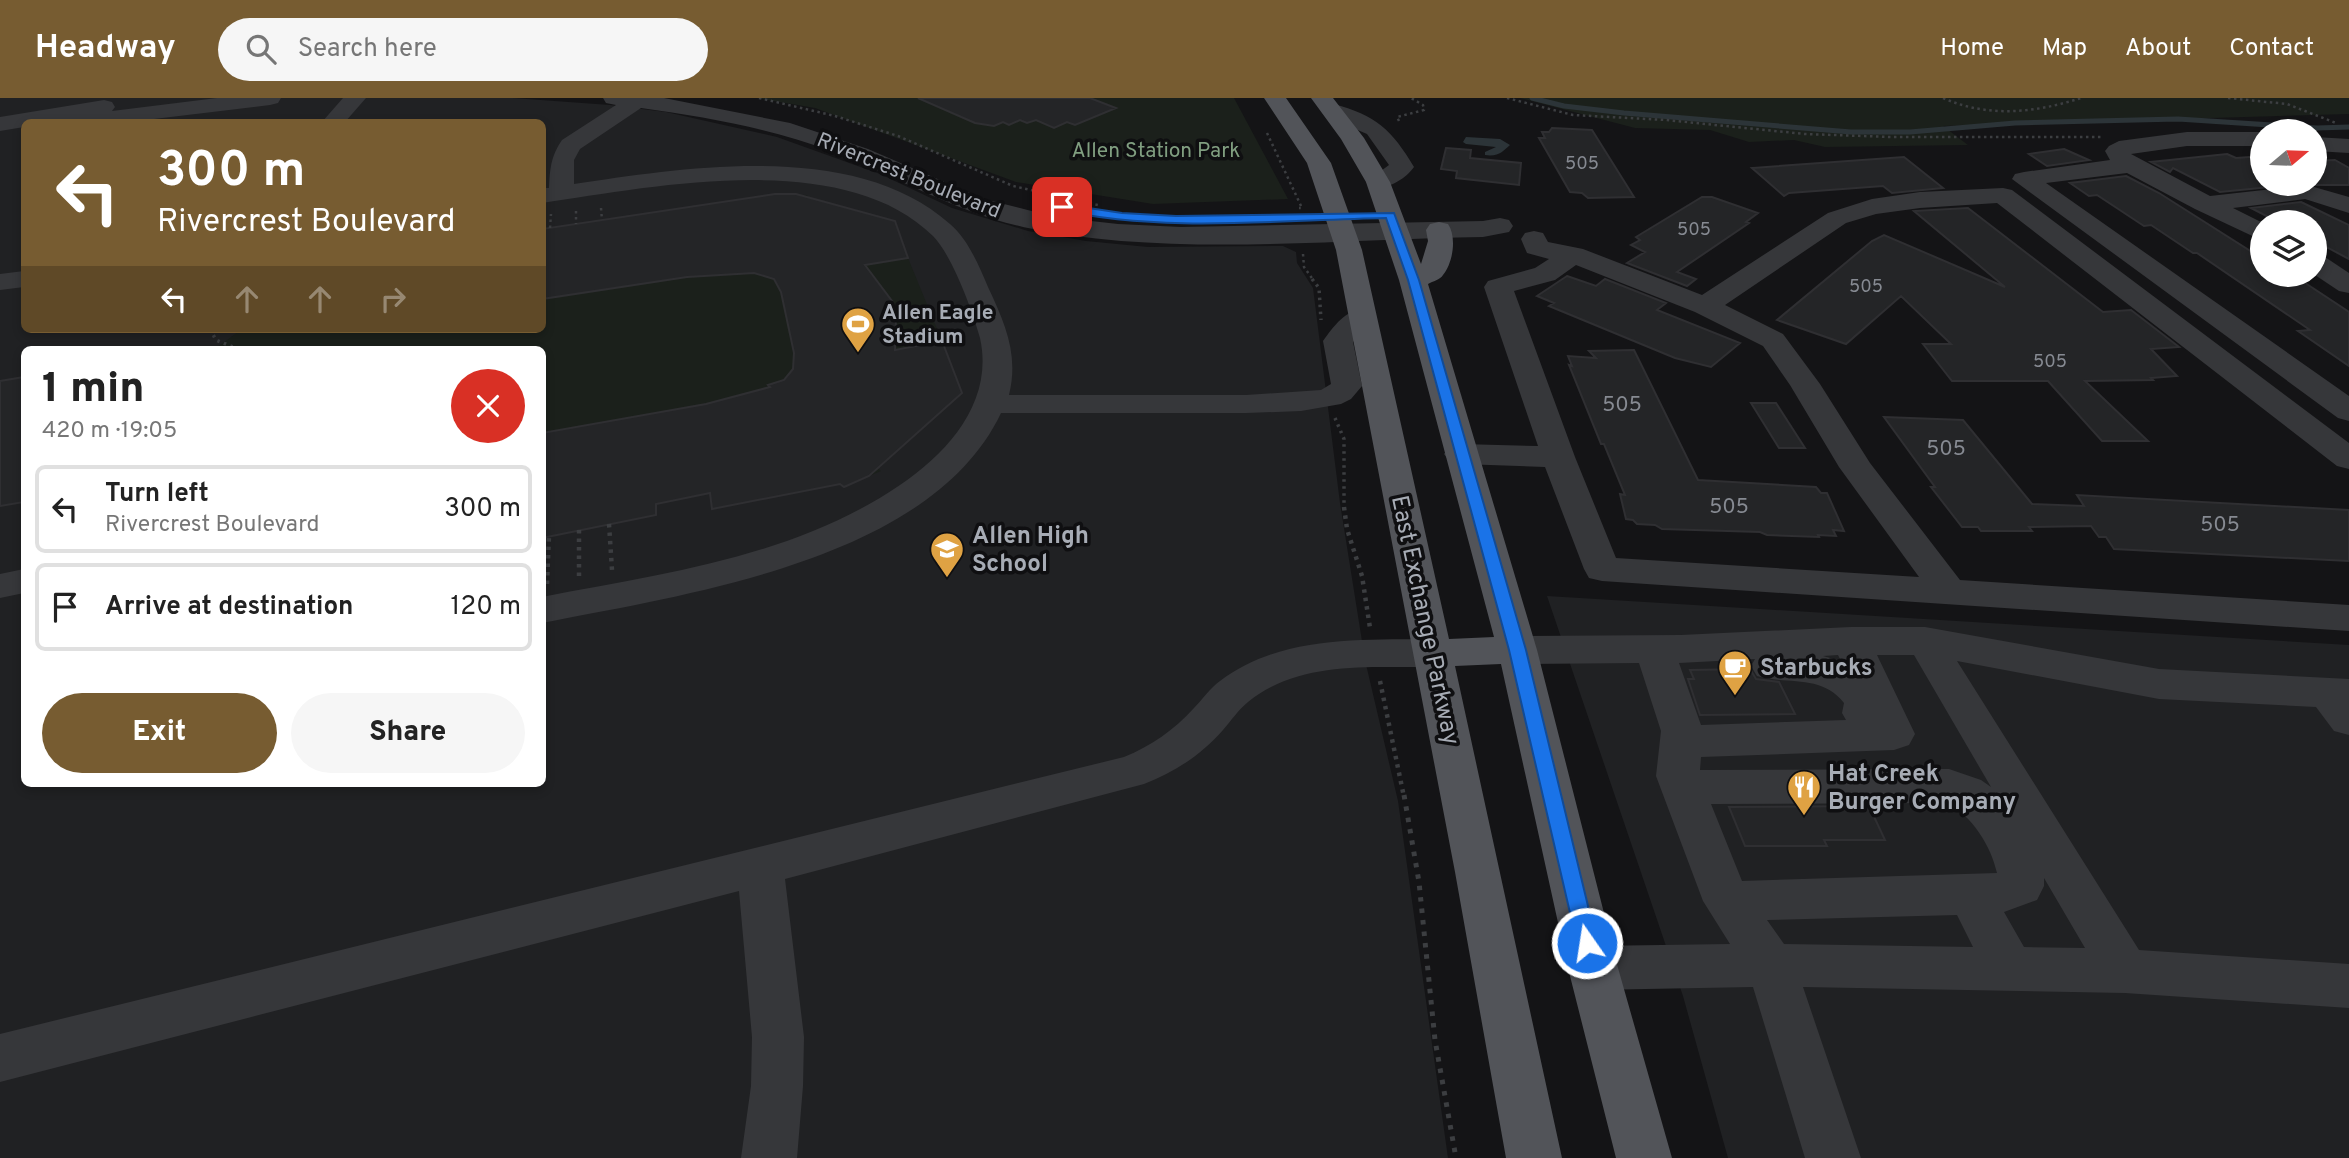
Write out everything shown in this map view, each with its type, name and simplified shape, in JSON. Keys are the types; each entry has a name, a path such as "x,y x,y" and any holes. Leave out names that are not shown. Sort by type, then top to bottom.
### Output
{"main road":[{"name":"East Exchange Parkway","path":"1275,98 1310,147 1341,224 1433,653 1534,1158"},
{"path":"1327,104 1378,182 1413,280 1517,650 1593,968 1644,1158"},
{"path":"1413,280 1432,272 1441,241 1440,230"},
{"path":"1433,653 1517,650"}],"street":[{"path":"86,115 169,98"},
{"path":"48,119 270,98"},
{"path":"336,119 355,98"},
{"name":"Rivercrest Boulevard","path":"724,98 836,124 924,157"},
{"path":"597,182 599,147 642,100"},
{"path":"557,207 562,160 566,150 583,134 642,100"},
{"name":"Rivercrest Boulevard","path":"642,100 724,114 958,180 1012,216 1116,232 1184,235 1393,223 1456,215 1489,219 1492,228 1440,230 1393,223"},
{"path":"0,124 21,122"},
{"path":"0,136 21,132"},
{"path":"2250,139 2134,145 2024,179 2349,411"},
{"path":"2328,145 2349,146"},
{"path":"2117,151 2204,204 2250,227"},
{"path":"546,601 738,569 786,554 849,528 895,503 938,472 974,433 991,404 999,367 993,333 948,236 927,216 907,204 859,186 780,175 597,182 557,207"},
{"path":"2204,204 2273,193 2300,192 2349,205"},
{"path":"1704,306 1837,218 1872,207 1920,200 2003,195 2349,459"},
{"path":"1492,228 1500,242 1535,243 1552,252 1574,255 1704,306 1773,341 1804,384 1856,467 1948,590"},
{"path":"1574,255 1545,274 1498,287 1558,457 1602,569 2349,618"},
{"path":"2327,271 2349,285"},
{"path":"0,282 21,279"},
{"path":"991,404 1246,404 1263,400 1320,400 1345,391 1348,386 1338,341 1362,316"},
{"path":"1461,454 1558,457"},
{"path":"0,586 21,582"},
{"path":"1517,650 1667,649 1851,641 1925,641 2159,684 2342,702"},
{"path":"1681,742 1894,734 1851,641"},
{"path":"1925,641 2125,971"},
{"path":"1667,649 1713,663 1820,668 1842,676 1856,688 1865,702 1863,712 1800,738"},
{"path":"1667,649 1682,732 1678,776 1727,901 1771,965 1833,1158"},
{"path":"0,1058 1148,766 1181,747 1231,694 1258,676 1294,661 1318,656 1433,653"},
{"path":"1682,787 1949,786 1970,795 1985,808 2015,855 2022,875 2021,886 2008,892 1727,901"},
{"path":"760,866 778,1037 777,1086 769,1158"},
{"path":"1970,895 2009,968"},
{"path":"1593,968 1771,965 2009,968 2125,971 2349,986"}],"path":[{"path":"759,98 835,116 898,136 1013,186 1106,207"},
{"path":"1507,98 1563,113 1594,117 1638,118 1792,134 1861,138 2024,134 2117,151"},
{"path":"1943,98 1969,107 2010,111 2064,105 2081,98"},
{"path":"2228,98 2287,104 2327,119"},
{"path":"1267,131 1302,208 1290,209"},
{"path":"597,182 602,220"},
{"path":"550,228 557,207 576,224"},
{"path":"1316,248 1303,253 1301,262 1319,288 1322,331"},
{"path":"212,333 216,340 230,346"},
{"path":"1332,397 1336,424 1344,439 1345,516 1362,576 1373,654 1407,803 1445,1098 1457,1158"},
{"path":"610,524 613,578"},
{"path":"579,530 580,585"},
{"path":"546,585 549,536"}],"shaded area":[{"name":"Allen High School","path":"0,98 513,98 610,105 666,112 777,137 880,174 952,208 1028,231 1086,241 1148,247 1283,246 1296,252 1297,263 1313,288 1340,503 1365,660 1398,801 1448,1158 0,1158"},
{"path":"1466,137 1500,139 1510,145 1497,154 1485,155 1485,152 1496,147 1466,144 1463,142"},
{"path":"1547,596 2349,645 2349,1158 1728,1158 1683,996"}],"green space":[{"name":"Allen Station Park","path":"756,98 1234,98 1288,199 1153,204 1016,182 815,108"},
{"path":"1520,98 2349,98 2349,114 1943,126 1968,145 1825,147 1794,140 1749,142 1710,130 1635,128"},
{"name":"Allen Eagle Stadium","path":"775,194 806,195 908,258 942,341 878,468 881,471 844,487 840,484 712,509 709,483 656,504 655,515 546,536 546,346 219,346 236,333 546,333 546,229"}],"building":[{"path":"918,98 1090,98 1116,108 1075,125 1067,122 1054,128 1036,120 1027,123 1020,120 1009,125 1003,122 994,126 975,123"},
{"path":"1552,128 1592,130 1634,197 1588,198 1582,193 1570,192 1539,138 1545,138 1542,132 1549,132"},
{"path":"1446,148 1471,150 1470,158 1521,163 1519,185 1456,178 1457,171 1441,169"},
{"path":"2064,149 2089,160 2047,166 2029,154"},
{"path":"2227,154 2236,158 2250,157 2250,189 2220,192 2173,168 2170,172 2151,162"},
{"path":"1904,157 1943,188 1892,193 1883,186 1789,193 1784,196 1752,168"},
{"path":"2328,160 2335,160 2349,168 2349,185 2328,185"},
{"path":"2126,176 2159,193 2250,251 2250,287 2311,287 2349,312 2349,366 2298,331 2310,330 2197,253 2151,225 2144,226 2097,195 2089,196 2070,183"},
{"name":"Allen Eagle Stadium","path":"775,194 796,194 895,221 908,258 865,265 892,301 896,318 895,350 942,341 962,393 869,476 844,487 840,484 712,509 710,493 656,504 656,515 546,537 546,432 706,404 770,387 768,385 784,380 793,369 794,353 781,292 774,279 754,273 687,277 546,298 546,228"},
{"path":"1702,197 1712,197 1758,213 1746,222 1749,223 1677,272 1696,279 1687,286 1627,263 1645,252 1631,245 1640,240 1636,237"},
{"path":"2301,202 2318,210 2255,210 2251,208"},
{"path":"1968,208 2103,312 2131,310 2179,347 2151,349 2177,376 2151,378 2153,380 2085,381 2148,441 2102,441 2048,381 1952,381 1923,344 1951,344 1901,296 1846,344 1777,320 1872,241 1884,235 2005,287 1914,211"},
{"path":"2327,214 2349,225 2349,259 2327,247"},
{"path":"1567,276 1596,286 1605,279 1666,303 1657,310 1740,343 1711,367 1675,358 1549,306 1554,303 1537,296"},
{"path":"1634,350 1698,480 1816,487 1821,493 1827,493 1844,531 1833,530 1836,536 1818,535 1819,537 1767,535 1760,532 1662,529 1626,519 1620,494 1625,495 1604,444 1601,444 1569,365 1572,366 1568,356 1596,358 1589,351"},
{"path":"21,378 21,502 0,506 0,381"},
{"path":"1751,403 1776,403 1805,448 1779,448"},
{"path":"1884,417 1963,420 2032,504 2084,506 2077,495 2349,510 2349,561 2114,549 2106,537 2099,537 2091,526 2029,527 2032,531 1981,531 1978,527 1962,527 1931,487 1935,487"},
{"name":"Starbucks","path":"1750,669 1756,679 1779,682 1795,714 1700,715 1688,679 1694,679 1690,670"},
{"name":"Hat Creek Burger Company","path":"1869,806 1885,840 1824,840 1827,846 1745,846 1729,807"}],"waterway":[{"path":"1532,98 1564,106 1624,113 1851,132 1910,132 2015,123 2178,119 2317,128 2349,127"}],"place":[{"name":"Allen Eagle Stadium","path":"858,354"},
{"name":"Allen High School","path":"947,579"},
{"name":"Starbucks","path":"1735,697"},
{"name":"Hat Creek Burger Company","path":"1804,817"}],"route":[{"path":"1062,207 1141,218 1176,219 1390,215 1413,280 1517,650 1548,770 1587,943"}]}
